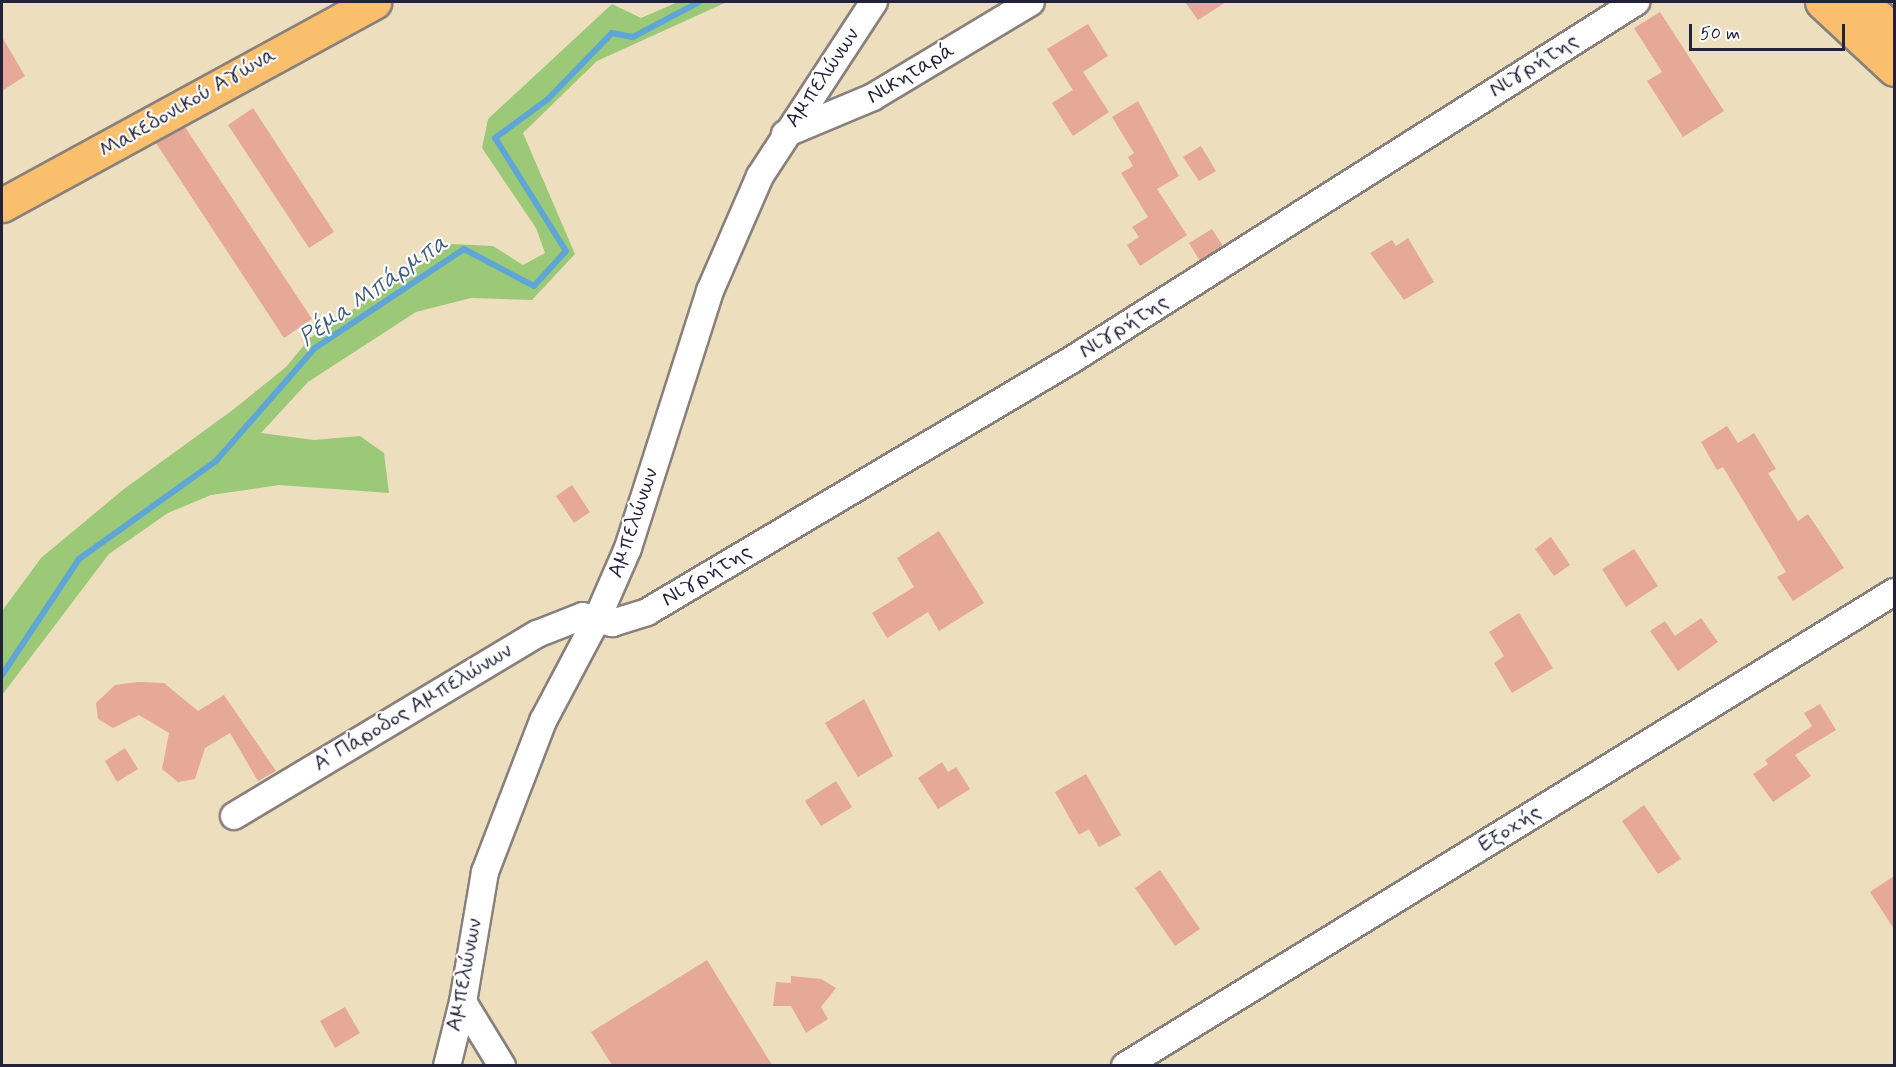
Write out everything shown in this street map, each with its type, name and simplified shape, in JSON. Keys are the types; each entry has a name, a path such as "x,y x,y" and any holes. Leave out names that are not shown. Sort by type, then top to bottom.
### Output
{"main road":[{"name":"Μακεδονικού Αγώνα","path":"2,205 374,2"},
{"path":"1822,2 1894,69"},
{"path":"1862,2 1894,32"}],"street":[{"name":"Αμπελώνων","path":"447,1065 463,1002 484,872 543,721 597,619 628,548 710,291 740,216 785,134 874,2"},
{"name":"Νικηταρά","path":"785,134 873,97 1031,2"},
{"name":"Νιγρήτης","path":"597,619 624,621 647,612 1074,358 1636,2"},
{"name":"Εξοχής","path":"1125,1065 1894,592"},
{"name":"Α' Πάροδος Αμπελώνων","path":"234,816 537,634 570,619 597,619"},
{"path":"463,1002 502,1065"}],"green space":[{"path":"678,2 727,2 597,61 523,133 575,254 532,300 471,298 416,312 308,382 261,433 314,440 360,436 384,453 389,493 279,485 211,495 168,513 109,554 2,695 2,611 41,558 124,489 234,409 286,367 310,338 452,244 493,246 523,265 545,253 536,228 482,148 488,119 612,4 641,18"}],"building":[{"path":"1185,2 1226,2 1198,20"},
{"path":"1660,12 1724,111 1683,137 1647,81 1662,72 1634,28"},
{"path":"1088,24 1108,56 1083,72 1109,112 1073,136 1052,103 1073,90 1047,49"},
{"path":"2,37 25,76 2,91"},
{"path":"1138,101 1179,176 1157,189 1187,235 1140,266 1127,245 1139,237 1132,227 1148,217 1121,173 1133,166 1128,157 1134,153 1112,117"},
{"path":"253,108 334,232 309,248 228,125"},
{"path":"185,127 312,319 284,338 156,143"},
{"path":"1201,146 1216,171 1199,181 1183,157"},
{"path":"1212,229 1223,246 1200,261 1189,243"},
{"path":"1408,238 1434,282 1404,300 1370,253 1392,240 1396,246"},
{"path":"1727,426 1738,443 1754,433 1776,469 1768,473 1798,521 1808,514 1844,568 1793,601 1777,577 1786,572 1723,467 1717,470 1701,442"},
{"path":"572,485 590,512 574,523 556,496"},
{"path":"939,531 984,603 939,631 928,612 887,638 872,613 914,587 897,558"},
{"path":"1551,537 1570,565 1554,576 1535,549"},
{"path":"1634,549 1658,586 1626,607 1602,569"},
{"path":"1519,613 1553,668 1512,693 1494,663 1504,656 1489,632"},
{"path":"1701,618 1718,642 1678,671 1650,631 1665,621 1675,636"},
{"path":"138,682 164,683 198,711 224,695 276,771 258,781 230,733 205,748 195,779 178,782 162,769 169,733 139,715 113,728 98,719 96,703 115,685"},
{"path":"864,699 893,756 858,777 825,723"},
{"path":"1820,704 1836,730 1795,755 1811,776 1773,802 1753,774 1768,764 1765,760 1812,726 1804,713"},
{"path":"125,748 138,769 117,782 105,761"},
{"path":"942,762 948,772 956,767 970,789 938,809 918,778"},
{"path":"1086,774 1121,835 1099,847 1089,829 1079,835 1055,792"},
{"path":"836,781 852,807 821,826 805,801"},
{"path":"1644,805 1681,859 1658,874 1622,821"},
{"path":"1160,870 1200,929 1175,946 1135,888"},
{"path":"1894,876 1894,929 1870,892"},
{"path":"707,960 772,1065 612,1065 591,1032"},
{"path":"791,976 821,979 836,988 821,1007 828,1019 806,1033 791,1006 773,1006 776,982 791,983"},
{"path":"345,1007 360,1033 335,1048 320,1021"}],"waterway":[{"name":"Ρέμα Μπάρμπα","path":"2,675 79,559 216,461 315,348 464,249 534,286 566,251 495,138 548,99 612,33 633,37 699,2"}]}
